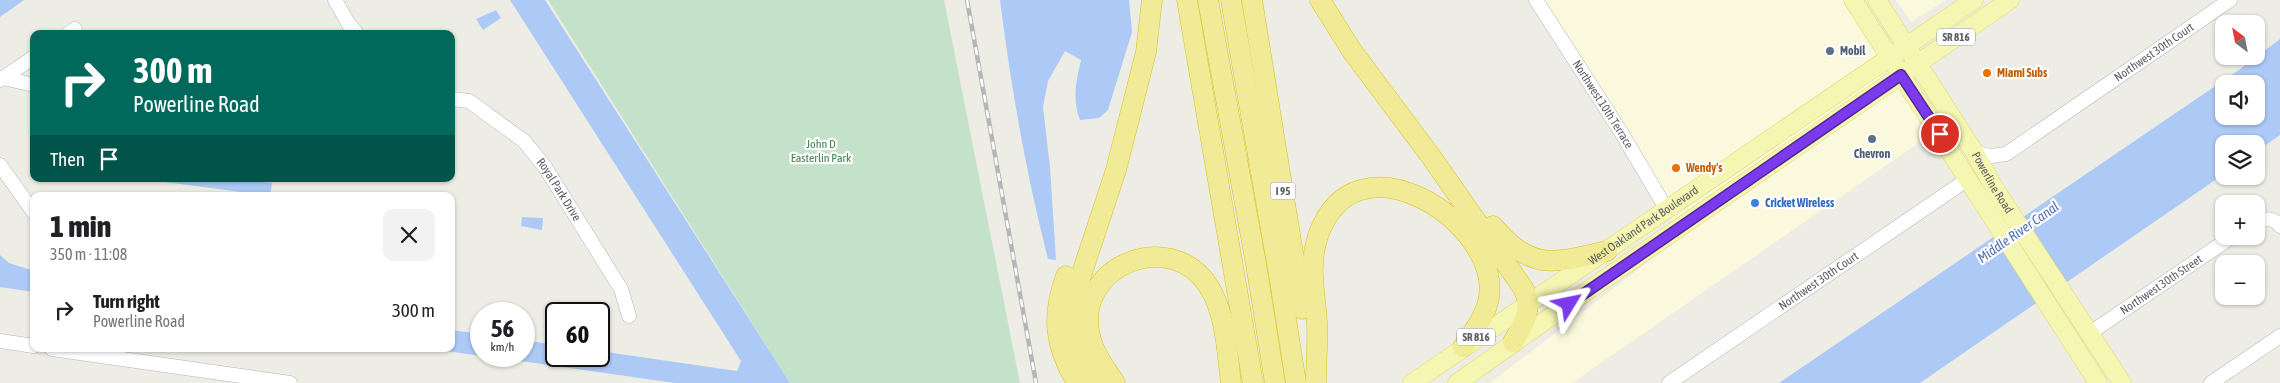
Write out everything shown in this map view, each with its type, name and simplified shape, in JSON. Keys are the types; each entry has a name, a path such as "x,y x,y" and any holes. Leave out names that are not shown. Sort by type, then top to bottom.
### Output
{"highway":[{"path":"1095,383 1080,360 1074,344 1071,327 1072,303 1116,170 1146,52 1152,0"},
{"path":"1208,0 1256,264 1275,383"},
{"path":"1231,0 1296,383"},
{"name":"I 95","path":"1252,0 1314,383"},
{"path":"1320,0 1352,51 1432,158 1520,282 1528,302 1526,318 1513,342"},
{"path":"1188,2 1253,383"},
{"path":"1077,383 1059,342 1056,319 1058,303 1067,274 1134,99"},
{"path":"1432,158 1465,192 1503,238 1526,255 1538,260 1562,261 1607,251"},
{"path":"1314,383 1317,322 1312,283 1315,246 1320,230 1332,210 1350,195 1362,190 1385,187 1393,188 1410,192 1426,200 1456,223 1475,248 1487,273 1489,296 1481,320 1463,346"},
{"path":"1115,383 1092,344 1088,323 1091,302 1101,283 1116,268 1134,260 1155,257 1170,259 1188,267 1204,280 1211,291 1220,318 1231,383"}],"main road":[{"name":"Powerline Road","path":"1853,0 2098,383"},
{"name":"Powerline Road","path":"1877,0 1975,153 1995,189 2122,383"},
{"name":"West Oakland Park Boulevard","path":"1412,383 1463,346 1607,251 1974,0"},
{"name":"West Oakland Park Boulevard","path":"1457,383 1513,342 2010,0"},
{"path":"1968,179 1983,182 1995,189"},
{"path":"1655,245 1665,227 1667,210"},
{"path":"2048,304 2077,329 2090,333"}],"street":[{"path":"334,0 354,30"},
{"name":"Northwest 10th Terrace","path":"1536,0 1621,132 1667,210"},
{"name":"Northwest 30th Court","path":"1975,153 1991,156 2006,154 2230,0"},
{"path":"2,79 30,61"},
{"path":"2,79 30,84"},
{"name":"Royal Park Drive","path":"455,99 469,101 524,141 545,167 621,289 629,316"},
{"path":"0,165 30,207"},
{"name":"Northwest 30th Court","path":"1669,383 1968,179"},
{"name":"Northwest 30th Street","path":"2090,333 2220,245"},
{"path":"2211,383 2280,336"},
{"path":"0,341 30,345"},
{"path":"73,352 290,383"}],"shaded area":[{"path":"1540,0 1844,0 1930,135 1572,383 1490,383 1682,236"},
{"path":"1896,0 1946,0 1911,22"}],"green space":[{"name":"John D Easterlin Park","path":"548,0 944,0 1020,383 790,383"}],"water":[{"path":"0,0 24,0 0,17"},
{"path":"510,0 545,0 790,383 675,383 563,367 610,367 610,353 737,371 741,361"},
{"path":"1000,0 1129,0 1132,32 1108,110 1099,118 1080,120 1075,97 1081,60 1065,51 1048,81 1043,107 1050,167 1056,260 1048,259 1026,163 1014,98"},
{"path":"496,10 501,18 483,30 476,19"},
{"name":"Middle River Canal","path":"2280,39 2280,135 2265,146 2265,135 2215,135 2215,180 1920,383 1779,383 2215,86 2215,125 2265,125 2265,75 2232,75 2245,65 2265,65 2265,50"},
{"path":"165,182 272,183 271,192 241,192"},
{"path":"522,217 543,218 542,230 521,226"},
{"path":"0,255 9,263 30,270 30,291 0,287"},
{"path":"455,331 470,333 470,354 454,352"},
{"path":"535,342 545,343 545,364 535,363"}],"railway":[{"path":"967,0 1036,383"}],"place":[{"name":"Mobil","path":"1830,51"},
{"name":"Miami Subs","path":"1987,73"},
{"name":"Chevron","path":"1872,139"},
{"name":"Wendy's","path":"1676,168"},
{"name":"Cricket Wireless","path":"1755,203"}],"route":[{"path":"1569,304 1901,75 1940,134"}]}
